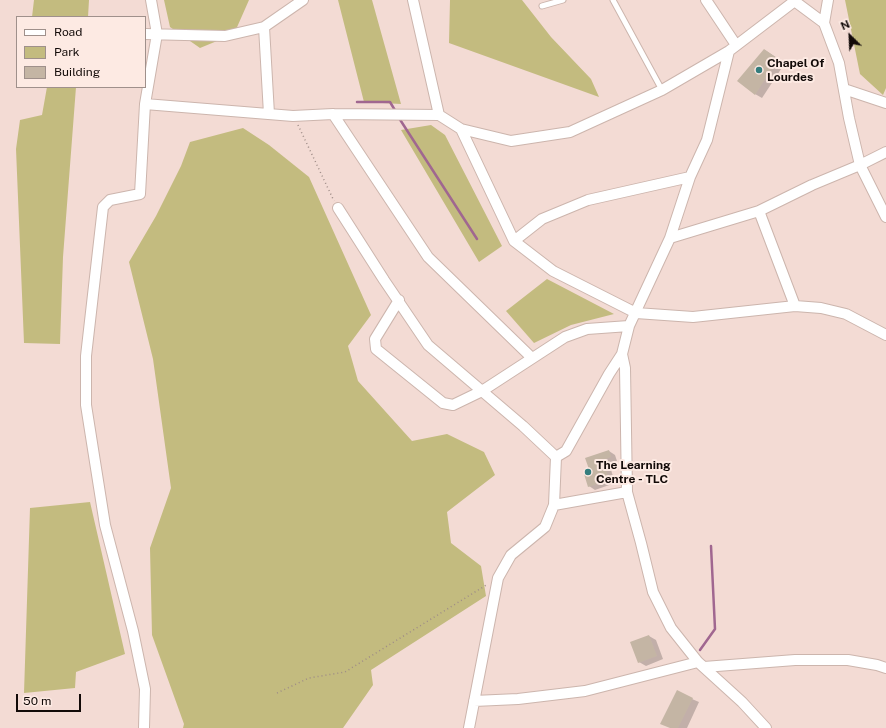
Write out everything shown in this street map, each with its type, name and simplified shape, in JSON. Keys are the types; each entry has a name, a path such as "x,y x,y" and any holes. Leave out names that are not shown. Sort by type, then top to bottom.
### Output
{"street":[{"path":"144,728 145,689 133,631 104,518 86,404 86,356 103,207 110,200 140,194 145,104 157,34 151,0"},
{"path":"146,34 225,36 264,27 303,0"},
{"path":"413,0 439,114"},
{"path":"556,457 566,451 609,374 622,354 629,326 670,238 690,177 707,140 732,48 706,0"},
{"path":"145,104 294,116 333,114 439,114 461,130 511,141 570,132 662,90 732,48 794,0 824,23"},
{"path":"828,0 824,23 839,63 849,118 860,165 886,217"},
{"path":"264,27 269,114"},
{"path":"844,89 886,103"},
{"path":"333,114 428,257 532,358"},
{"path":"461,130 514,241 553,271 636,313 692,317 795,306 821,308 846,314 886,335"},
{"path":"670,238 759,211 812,185 860,165 886,152"},
{"path":"514,241 542,219 588,200 690,177"},
{"path":"338,208 384,280 428,344 523,426 556,457 554,505 545,527 511,555 498,578 468,728"},
{"path":"759,211 795,306"},
{"path":"399,300 375,339 376,349 442,403 453,405 482,391 565,337 587,330 629,326"},
{"path":"622,354 625,368 626,492 653,592 671,628 701,665 742,702 766,728"},
{"path":"554,505 626,492"},
{"path":"474,701 518,699 585,691 701,665 795,660 848,660 877,664 886,668"}],"lane":[{"path":"542,6 563,0"},
{"path":"614,0 662,90"}],"path":[{"path":"294,116 338,208"},
{"path":"277,693 309,678 345,672 498,578"}],"green space":[{"path":"34,0 89,0 88,16 32,16"},
{"path":"164,0 249,0 234,34 200,48 170,27"},
{"path":"338,0 372,0 401,104 364,102"},
{"path":"450,0 522,0 551,37 591,79 599,97 449,43"},
{"path":"845,0 886,0 886,88 883,95 860,74"},
{"path":"47,88 76,88 63,257 60,344 24,343 16,149 20,120 42,115"},
{"path":"431,125 445,135 502,246 479,262 401,130"},
{"path":"243,128 269,145 309,177 371,315 348,346 358,381 412,441 447,434 484,452 495,475 447,512 451,543 481,566 486,596 371,670 373,685 343,728 183,728 184,724 152,635 150,548 171,488 153,359 129,262 156,216 181,166 190,142"},
{"path":"547,279 614,314 571,325 534,343 506,311"},
{"path":"90,502 125,654 76,672 75,688 24,693 30,508"}],"building":[{"name":"Chapel Of Lourdes","path":"764,49 778,59 755,95 737,81"},
{"path":"609,450 611,457 603,460 609,480 588,487 584,474 590,472 585,458"},
{"path":"649,635 657,656 638,663 630,642"},
{"path":"677,690 693,698 678,728 670,728 660,724"}],"waterway":[{"path":"357,102 390,102 396,112"},
{"path":"399,118 477,239"},
{"path":"700,650 715,629 711,546"}],"place":[{"name":"Chapel Of Lourdes","path":"759,70"},
{"name":"The Learning Centre - TLC","path":"588,472"}]}
